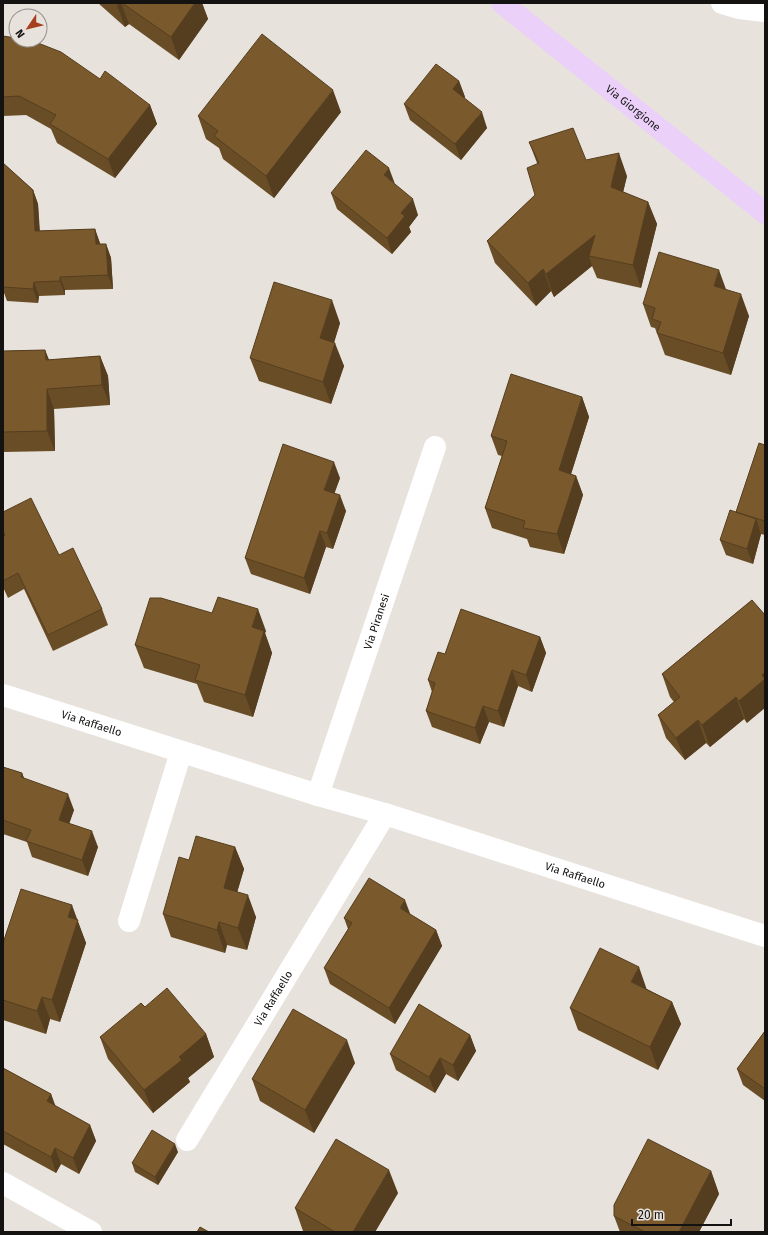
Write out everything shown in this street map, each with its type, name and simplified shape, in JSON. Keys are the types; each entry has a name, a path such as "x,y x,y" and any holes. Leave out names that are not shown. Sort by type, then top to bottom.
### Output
{"main road":[{"name":"Via Giorgione","path":"502,3 765,213"}],"street":[{"path":"722,3 739,8 765,11"},
{"name":"Via Piranesi","path":"318,795 435,447"},
{"name":"Via Raffaello","path":"3,695 318,795 385,814 765,936"},
{"path":"129,921 181,752"},
{"name":"Via Raffaello","path":"187,1140 385,814"},
{"path":"3,1182 91,1232"}],"building":[{"path":"122,3 195,3 171,37"},
{"path":"262,34 333,90 266,176 214,136 218,131 198,116"},
{"path":"3,36 8,37 8,48 48,47 61,52 100,79 105,71 150,105 108,159 50,124 56,115 19,96 3,97"},
{"path":"436,64 459,81 453,89 482,112 455,144 404,104"},
{"path":"573,128 586,160 619,153 611,187 648,202 633,265 589,256 595,235 546,274 543,269 528,283 487,241 535,195 527,168 539,163 529,142"},
{"path":"366,150 389,168 384,175 413,199 401,213 405,216 387,238 331,193"},
{"path":"3,163 33,190 35,231 95,229 96,244 106,244 108,275 60,277 60,281 34,282 33,289 3,287"},
{"path":"659,252 719,270 714,286 741,294 723,353 657,333 661,322 652,319 655,308 643,304"},
{"path":"274,282 332,300 320,338 335,343 323,382 250,358"},
{"path":"45,350 46,360 100,356 102,385 47,389 47,431 3,432 3,351"},
{"path":"511,374 582,397 559,470 576,476 557,534 523,528 525,521 485,508 507,441 491,436"},
{"path":"759,443 765,445 765,521 736,512"},
{"path":"283,444 334,462 324,490 340,495 327,533 320,531 304,578 245,558"},
{"path":"31,498 59,555 73,548 102,609 48,635 18,573 3,581 3,536 5,535 3,531 3,512"},
{"path":"730,510 756,519 747,549 720,540"},
{"path":"218,597 258,609 252,627 264,631 245,695 195,680 200,665 135,645 150,598 161,598 212,613"},
{"path":"752,600 765,615 765,672 762,675 765,679 739,701 736,697 702,725 698,720 676,738 658,715 680,697 662,674"},
{"path":"461,609 540,637 526,675 512,670 498,711 483,706 475,728 426,711 435,683 428,680 438,652 445,654"},
{"path":"3,767 22,773 21,777 68,794 59,820 92,831 82,860 26,841 31,830 3,820"},
{"path":"196,836 235,847 224,888 248,895 238,928 219,922 217,930 163,914 179,857 189,860"},
{"path":"369,878 405,900 400,908 436,930 389,1008 324,968 352,923 344,918"},
{"path":"21,889 72,905 68,917 78,920 52,1000 42,997 37,1011 3,1000 3,943"},
{"path":"600,948 639,967 631,982 672,1002 650,1047 570,1008"},
{"path":"167,988 206,1034 179,1057 182,1060 144,1090 100,1037 141,1003 145,1007"},
{"path":"419,1004 470,1035 453,1065 440,1058 429,1077 390,1054"},
{"path":"293,1009 347,1040 305,1110 252,1079"},
{"path":"765,1031 765,1089 737,1069"},
{"path":"3,1068 51,1094 47,1101 90,1125 73,1158 55,1148 51,1157 3,1131"},
{"path":"152,1130 175,1144 155,1177 132,1163"},
{"path":"336,1139 389,1170 353,1232 335,1232 295,1208"},
{"path":"648,1139 711,1171 679,1232 645,1232 614,1216 614,1205"},
{"path":"200,1227 209,1232 197,1232"}]}
